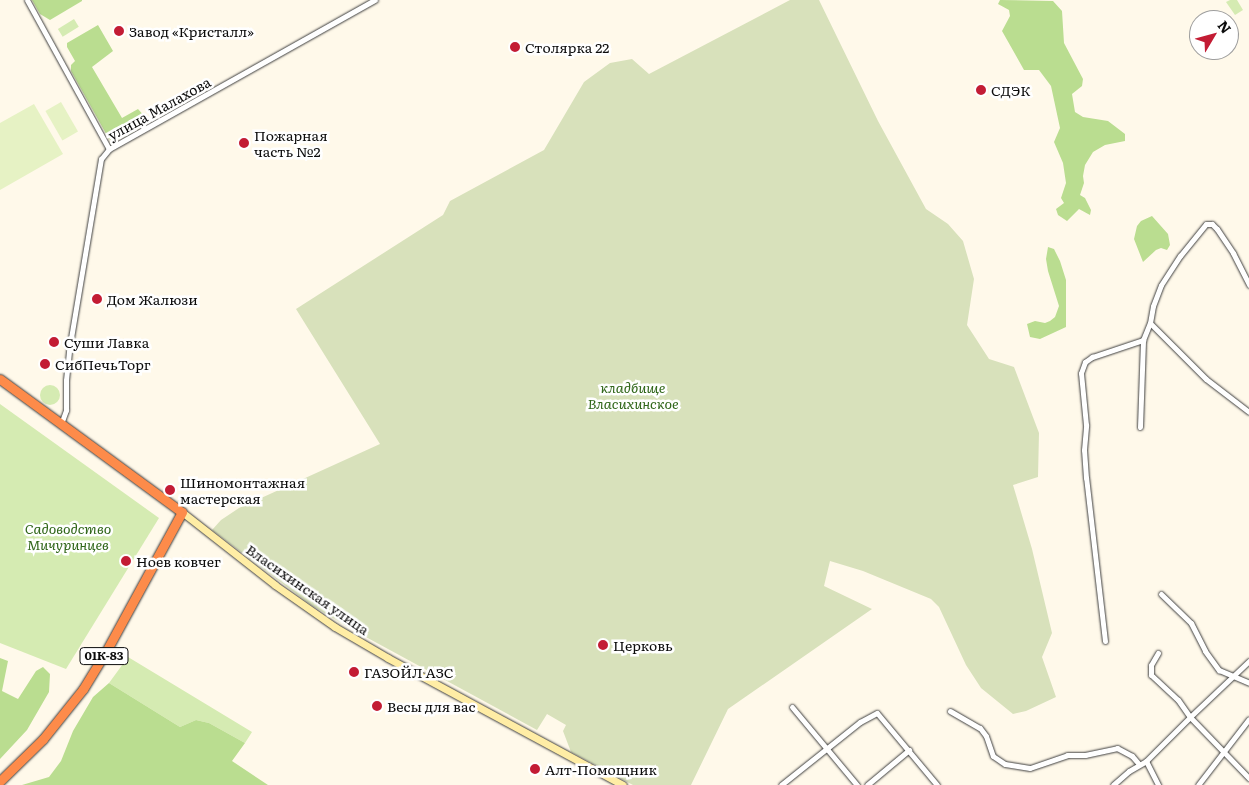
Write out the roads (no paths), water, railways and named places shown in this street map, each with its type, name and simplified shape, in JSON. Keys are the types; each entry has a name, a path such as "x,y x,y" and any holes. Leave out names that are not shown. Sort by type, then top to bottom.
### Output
{"highway":[{"name":"Власихинская улица","path":"0,379 182,512"},
{"name":"01К-83","path":"0,780 43,739 83,689 114,637 182,512"}],"street":[{"path":"27,0 110,149"},
{"name":"улица Малахова","path":"61,424 66,410 66,380 70,344 101,159 110,149 375,0"},
{"path":"1140,428 1143,340 1150,323 1153,306 1164,278 1196,234 1206,224 1212,224 1217,229 1233,253 1249,285"},
{"path":"1150,323 1206,379 1249,412"},
{"path":"1105,641 1086,478 1084,450 1086,425 1081,373 1085,362 1092,357 1143,340"},
{"name":"Власихинская улица","path":"182,512 275,585 335,627 388,658 623,785"},
{"path":"1161,594 1191,623 1212,662 1223,673 1249,683"},
{"path":"1158,653 1151,665 1151,675 1178,700 1190,717 1249,778"},
{"path":"1113,785 1139,764 1146,761 1249,660"},
{"path":"792,707 857,785"},
{"path":"950,711 980,728 986,736 993,756 1005,764 1030,768 1067,755 1086,755 1117,748 1126,752 1139,764"},
{"path":"781,785 860,722 877,713 910,750 937,785"},
{"path":"1198,785 1249,719"},
{"path":"867,785 910,750"},
{"path":"1146,761 1158,785"}],"place":[{"name":"Завод «Кристалл»","path":"119,31"},
{"name":"Столярка 22","path":"515,47"},
{"name":"СДЭК","path":"981,90"},
{"name":"Пожарная часть №2","path":"244,143"},
{"name":"Дом Жалюзи","path":"97,299"},
{"name":"Суши Лавка","path":"54,342"},
{"name":"СибПечьТорг","path":"45,364"},
{"name":"Шиномонтажная мастерская","path":"170,490"},
{"name":"Ноев ковчег","path":"126,561"},
{"name":"Церковь","path":"603,645"},
{"name":"ГАЗОЙЛ АЗС","path":"354,672"},
{"name":"Весы для вас","path":"377,706"},
{"name":"Алт-Помощник","path":"535,769"}],"park label":[{"name":"кладбище Власихинское","path":"633,396"},
{"name":"Садоводство Мичуринцев","path":"68,536"}]}
